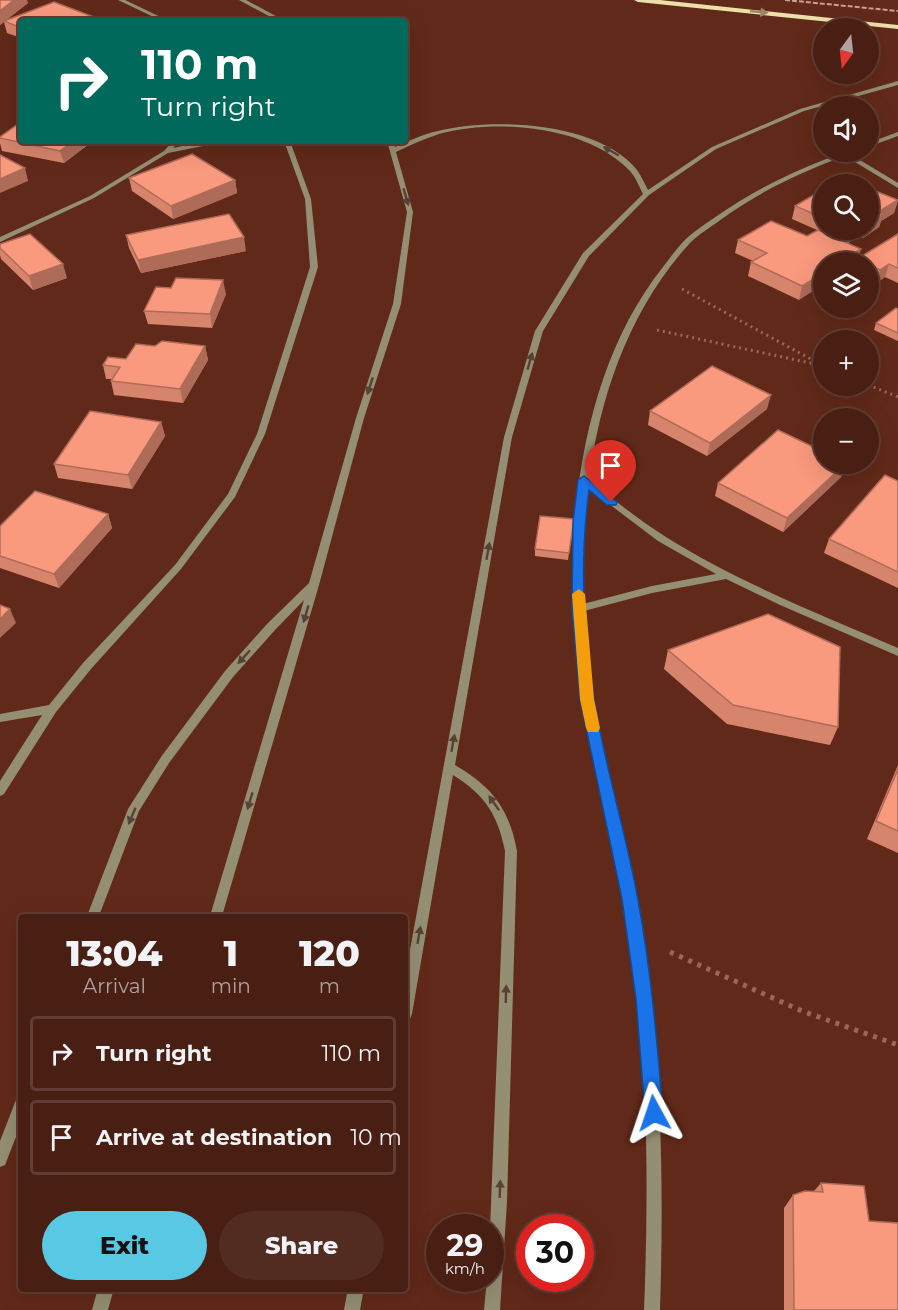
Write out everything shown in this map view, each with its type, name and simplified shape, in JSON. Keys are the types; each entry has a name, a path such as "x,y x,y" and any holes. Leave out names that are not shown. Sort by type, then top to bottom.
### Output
{"main road":[{"path":"638,0 898,27"}],"street":[{"path":"121,0 160,18"},
{"path":"242,0 276,18"},
{"path":"408,997 508,437 539,332 586,255 647,194 714,148 802,110 898,83"},
{"path":"408,141 470,127 531,127 560,132 611,150 642,178 647,194"},
{"path":"879,141 898,134"},
{"path":"0,240 92,197 166,152 174,144"},
{"path":"166,152 209,144"},
{"path":"0,792 52,709 87,666 178,567 232,495 261,434 314,267 308,199 288,144"},
{"path":"217,914 314,585 360,418 398,304 410,212 391,146"},
{"path":"652,1310 655,1242 654,1113 645,999 630,899 587,699 579,609 579,522 588,450 603,388 630,324 659,277 688,240 737,204 792,174 824,162"},
{"path":"862,162 898,186"},
{"path":"584,480 625,513 672,546 727,576 898,652"},
{"path":"579,609 646,590 727,576"},
{"path":"94,914 134,809 165,760 229,674 271,627 314,585"},
{"path":"0,718 52,709"},
{"path":"449,767 472,779 490,796 503,816 511,851 500,1202 492,1310"},
{"path":"0,1160 18,1113"},
{"path":"100,1310 105,1292"},
{"path":"352,1310 355,1292"}],"path":[{"path":"659,277 813,360"},
{"path":"630,324 813,364"},
{"path":"879,389 898,397"},
{"path":"636,938 802,1011 898,1046"}],"building":[{"path":"0,0 14,0 0,11"},
{"path":"54,2 91,16 85,18 18,18 18,27 4,21"},
{"path":"18,124 18,142 0,137"},
{"path":"28,144 69,144 60,151"},
{"path":"192,154 235,180 171,206 129,178"},
{"path":"0,155 25,168 0,179"},
{"path":"879,192 898,200 879,211"},
{"path":"813,195 813,213 795,206"},
{"path":"229,214 244,237 138,260 126,235"},
{"path":"771,221 807,236 813,233 813,240 841,240 861,249 856,252 813,252 813,280 802,286 751,262 767,253 738,240"},
{"path":"30,234 63,264 29,276 0,248 0,244"},
{"path":"898,234 898,268 889,264 879,270 879,252 868,252"},
{"path":"176,278 223,280 210,314 144,311 156,287 171,288"},
{"path":"896,308 898,309 898,333 876,323"},
{"path":"162,341 205,346 180,389 111,381 120,367 103,365 108,357 126,359 136,344 155,346"},
{"path":"712,366 771,395 710,443 650,411"},
{"path":"90,411 161,422 128,475 54,464"},
{"path":"778,430 813,447 813,474 834,474 787,518 718,483"},
{"path":"885,475 898,481 898,572 829,539"},
{"path":"35,491 108,514 54,574 0,556 0,526"},
{"path":"540,516 574,519 569,553 535,549"},
{"path":"0,605 10,609 0,619"},
{"path":"768,614 840,647 838,727 733,705 668,650"},
{"path":"898,769 898,831 876,821"},
{"path":"821,1183 864,1186 869,1221 898,1223 898,1310 794,1310 793,1195 805,1191 823,1192"}],"railway":[{"path":"785,0 898,11"}],"slow traffic":[{"path":"579,594 587,699 593,728"}],"route":[{"path":"611,502 584,480 579,522 579,609 587,699 630,899 636,938 645,999 654,1113"}]}
